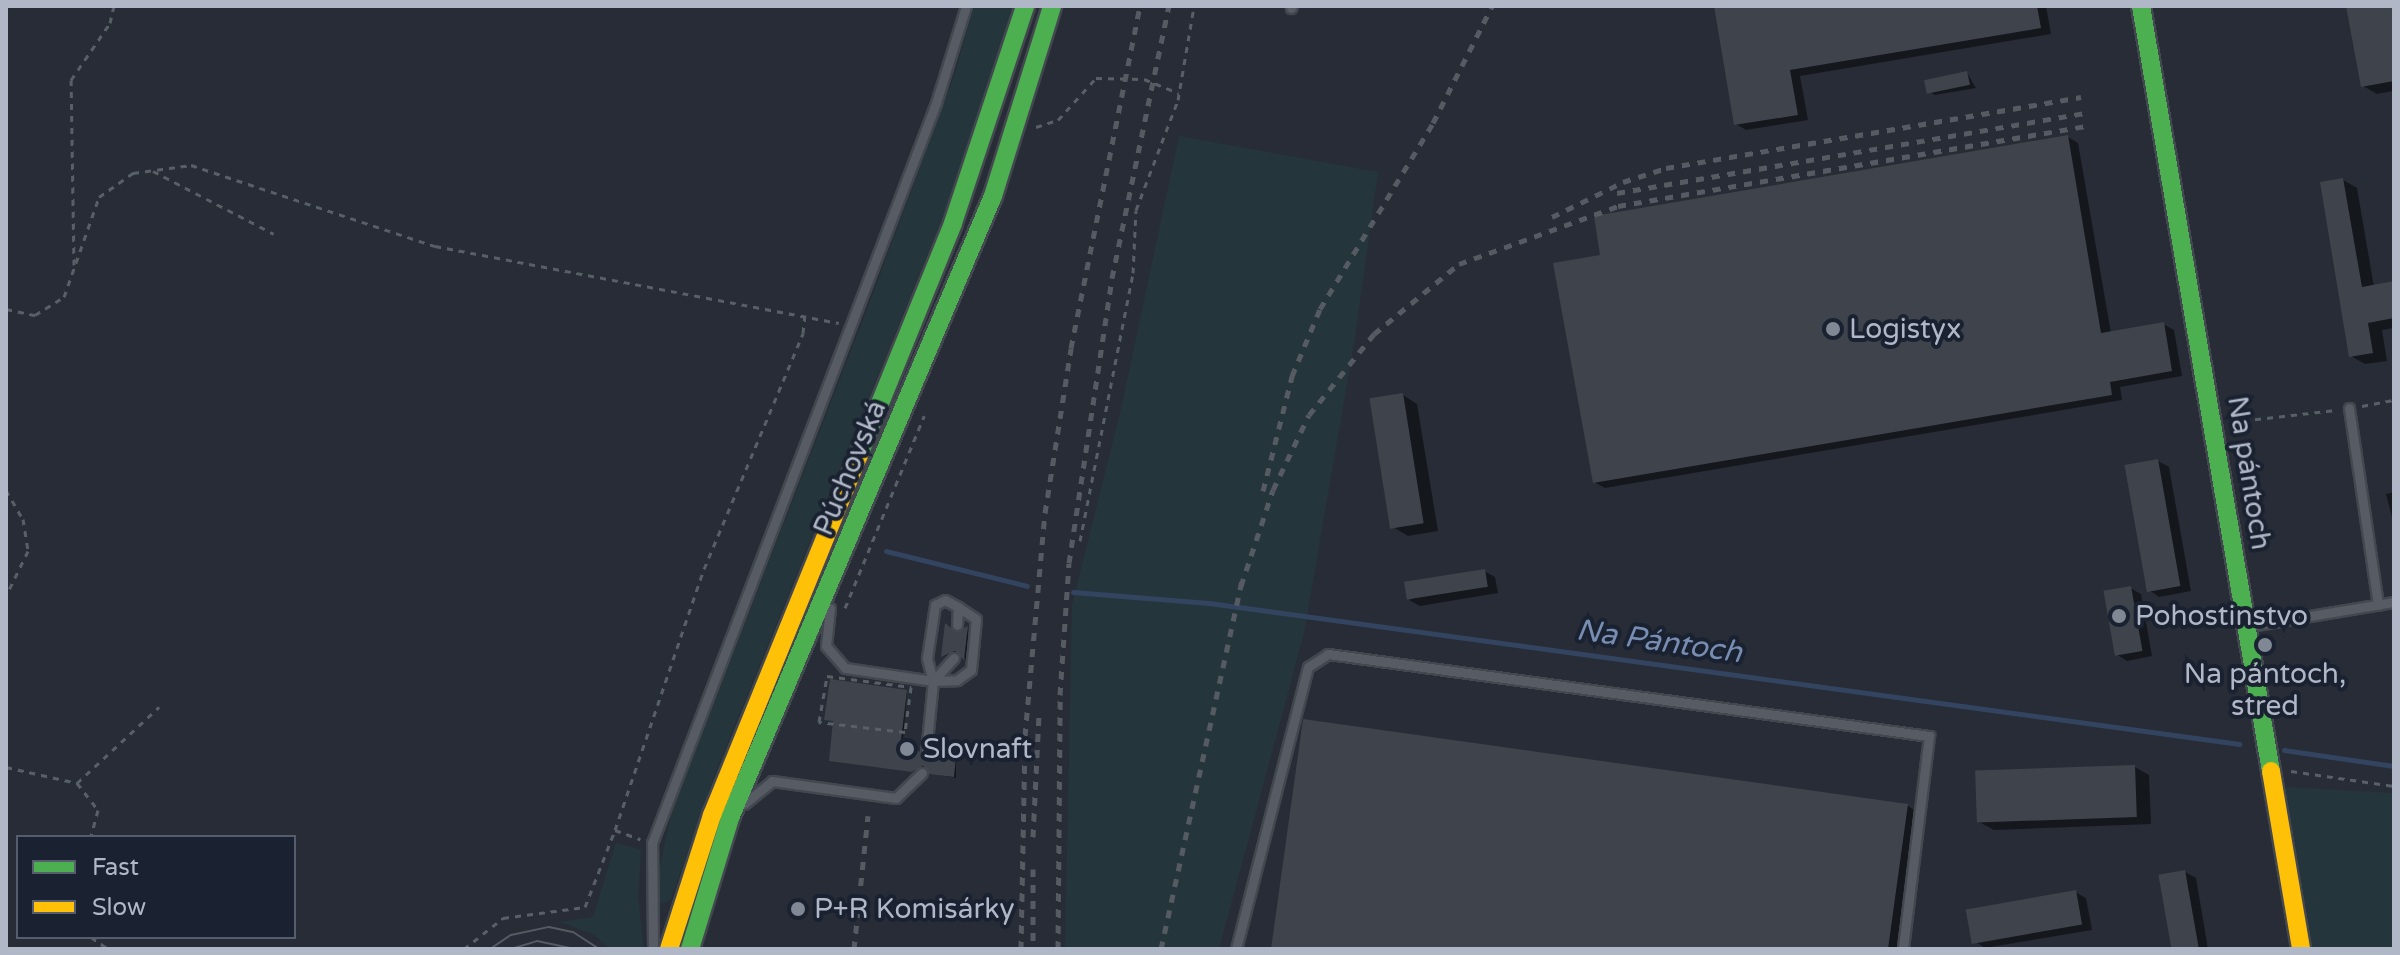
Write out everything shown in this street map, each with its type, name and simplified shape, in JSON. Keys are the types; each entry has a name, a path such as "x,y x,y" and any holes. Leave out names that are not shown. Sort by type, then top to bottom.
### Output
{"main road":[{"name":"Púchovská","path":"669,949 712,815 953,223 1025,6"},
{"name":"Púchovská","path":"690,949 730,818 993,196 1052,6"},
{"name":"Na pántoch","path":"2141,6 2301,949"}],"lane":[{"path":"653,949 652,843 936,103 966,6"},
{"path":"2349,408 2378,605"},
{"path":"864,506 831,604 826,646 845,668 933,681 957,680 971,670 976,619 945,600 935,605 927,658 933,681 926,752"},
{"path":"2246,627 2394,602"},
{"path":"957,625 958,607"},
{"path":"1236,949 1308,667 1328,654 1929,736 1903,949"},
{"path":"933,681 954,658"},
{"path":"730,818 772,781 896,798 922,773"}],"path":[{"path":"74,272 71,80 110,23 114,6"},
{"path":"1080,541 1133,273 1136,210 1178,93 1194,6"},
{"path":"1036,127 1058,120 1096,78 1144,79 1178,93"},
{"path":"6,309 35,315 64,297 74,272 84,227 99,197 133,173 191,165 435,246 850,325"},
{"path":"153,171 274,234"},
{"path":"464,949 503,918 585,907 615,830 704,569 803,333 805,315"},
{"path":"2213,424 2394,400"},
{"path":"6,490 23,519 28,551 6,596"},
{"path":"827,676 911,687 905,732 819,722 827,676"},
{"path":"77,783 159,707"},
{"path":"6,767 77,783 98,810 92,835"},
{"path":"2274,778 2288,770 2394,786"},
{"path":"615,830 652,843"}],"shaded area":[{"path":"974,6 1013,6 964,165 714,776 671,899 661,904 655,890 671,814 874,291 955,73"},
{"path":"1179,136 1378,172 1355,337 1304,633 1219,949 1065,949 1072,605 1121,409"},
{"path":"2285,787 2394,793 2394,949 2313,949"},
{"path":"616,843 641,850 638,897 644,949 610,949 593,934 560,922 593,917"}],"building":[{"path":"1714,6 2037,6 2041,28 1790,70 1798,115 1734,125"},
{"path":"2346,6 2394,6 2394,81 2361,87"},
{"path":"1967,71 1970,85 1927,94 1924,80"},
{"name":"Logistyx","path":"2068,135 2101,333 2164,322 2172,371 2110,382 2112,395 1593,483 1553,263 1600,255 1594,216"},
{"path":"2343,178 2362,287 2394,281 2394,318 2368,323 2373,353 2349,357 2320,182"},
{"path":"1403,393 1424,523 1390,529 1369,398"},
{"path":"2158,459 2180,586 2147,592 2125,465"},
{"path":"1485,569 1488,587 1407,600 1404,582"},
{"path":"2131,586 2142,651 2115,656 2103,591"},
{"path":"945,623 956,632 968,626 964,660 955,651 941,657"},
{"path":"830,679 907,690 900,749 919,751 924,759 933,753 956,756 954,777 929,774 923,766 912,772 829,761 833,721 824,720"},
{"path":"1303,719 1908,804 1888,949 1271,949"},
{"path":"2135,765 2137,817 1977,823 1975,771"},
{"path":"2185,870 2199,947 2172,949 2158,875"},
{"path":"2076,890 2082,924 1972,944 1966,909"}],"waterway":[{"name":"Na Pántoch","path":"886,551 1027,586"},
{"name":"Na Pántoch","path":"1073,592 1209,603 2239,744"},
{"name":"Na Pántoch","path":"2284,750 2394,766"}],"tram line":[{"path":"490,949 511,935 549,927 573,932 599,949"},
{"path":"511,949 537,941 576,949"}],"railway":[{"path":"1021,949 1025,736 1045,513 1071,348 1140,6"},
{"path":"1058,949 1060,695 1069,563 1112,278 1169,6"},
{"path":"1263,491 1292,376 1320,309 1433,123 1492,6"},
{"path":"1552,217 1623,182 1666,168 2081,97"},
{"path":"1617,193 2084,113"},
{"path":"1241,586 1273,490 1309,415 1374,334 1459,264 1618,206 2088,126"},
{"path":"1161,949 1243,577"},
{"path":"1033,837 1039,713"},
{"path":"854,949 868,816"},
{"path":"1033,869 1033,949"}],"traffic: fast":[{"path":"859,455 953,223 1025,6"},
{"path":"690,949 730,818 993,196 1052,6"},
{"path":"2141,6 2271,771"}],"traffic: slow":[{"path":"669,949 712,815 859,455"},
{"path":"2271,771 2301,949"}],"place":[{"name":"Logistyx","path":"1833,329"},
{"name":"Pohostinstvo","path":"2119,616"},
{"name":"Na pántoch, stred","path":"2265,645"},
{"name":"Slovnaft","path":"907,749"},
{"name":"P+R Komisárky","path":"798,909"}]}
